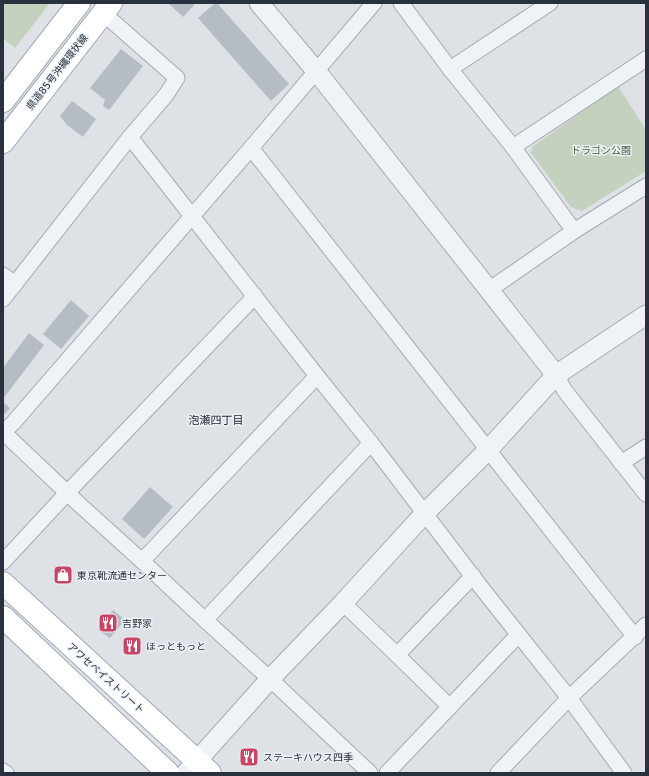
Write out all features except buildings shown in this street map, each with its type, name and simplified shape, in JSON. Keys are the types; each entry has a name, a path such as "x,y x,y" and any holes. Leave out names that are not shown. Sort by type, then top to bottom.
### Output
{"main road":[{"path":"3,101 79,3"},
{"name":"県道85号沖縄環状線","path":"3,142 107,8"},
{"name":"アワセベイストリート","path":"3,583 198,769"},
{"path":"3,617 168,773"}],"street":[{"path":"259,3 317,72 556,375 565,391 646,494"},
{"path":"370,773 4,432 252,148 374,3"},
{"path":"402,3 450,69 513,147 574,231"},
{"path":"450,69 550,3"},
{"path":"3,300 9,280 166,95 177,78 107,8"},
{"path":"513,147 646,59"},
{"path":"130,137 371,443 518,635 569,698 617,770"},
{"path":"252,148 635,637"},
{"path":"488,290 574,231 646,186"},
{"path":"3,562 67,492 255,296"},
{"path":"198,769 270,679 343,603 425,513 488,450 556,375 646,315"},
{"path":"142,561 317,376"},
{"path":"205,620 371,443"},
{"path":"621,463 646,447"},
{"path":"397,655 473,576"},
{"path":"343,603 450,707"},
{"path":"498,773 569,698 646,625"},
{"path":"387,773 518,635"}],"green space":[{"path":"3,3 50,3 15,48 3,38"},
{"name":"ドラゴン公園","path":"618,86 646,130 646,171 582,211 571,207 531,153 532,147"}],"place":[{"name":"東京靴流通センター","path":"63,575"},
{"name":"吉野家","path":"108,623"},
{"name":"ほっともっと","path":"132,646"},
{"name":"ステーキハウス四季","path":"249,757"}],"district":[{"name":"泡瀬四丁目","path":"216,420"}]}
